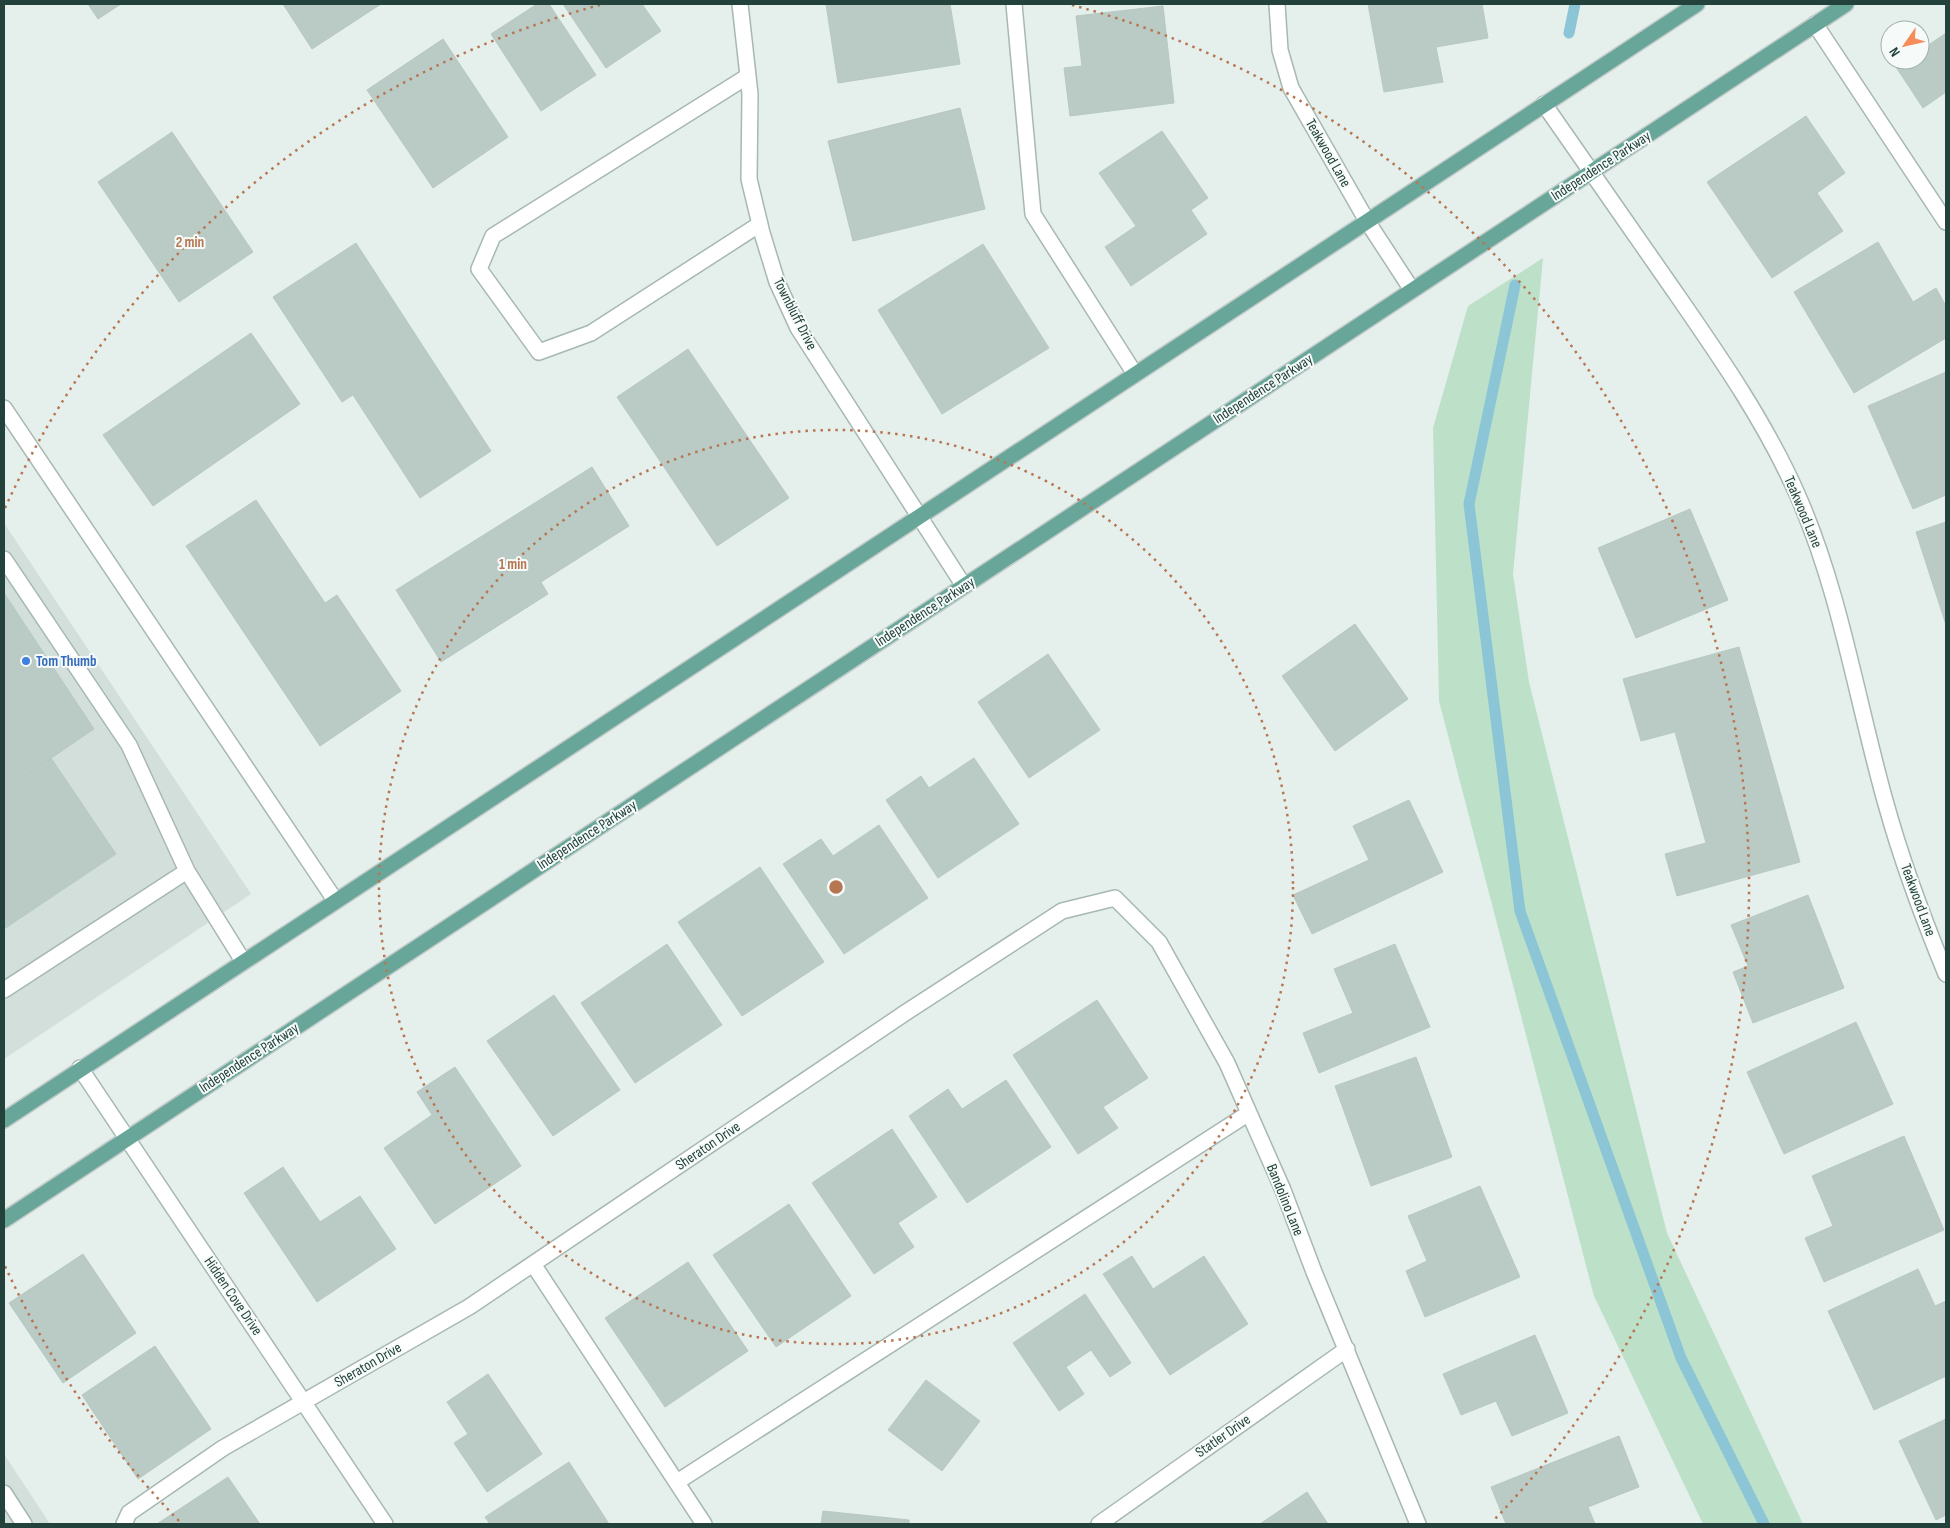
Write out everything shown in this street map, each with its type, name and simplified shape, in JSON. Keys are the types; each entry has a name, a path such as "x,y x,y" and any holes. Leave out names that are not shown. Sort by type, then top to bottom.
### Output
{"main road":[{"path":"4,1120 80,1068 1697,4"},
{"name":"Independence Parkway","path":"4,1220 1846,4"}],"street":[{"name":"Townbluff Drive","path":"740,4 748,76 749,179 777,282 798,328 964,586"},
{"path":"1014,4 1033,214 1134,374"},
{"name":"Teakwood Lane","path":"1277,4 1280,50 1291,88 1367,221 1412,290"},
{"path":"1815,24 1946,222"},
{"path":"748,76 493,236 479,269 539,352 592,333 760,224"},
{"name":"Teakwood Lane","path":"1544,104 1720,357 1762,425 1798,495 1823,562 1841,624 1886,805 1919,909 1946,974"},
{"path":"4,408 335,900"},
{"path":"4,559 128,745 187,871 243,961"},
{"path":"4,990 187,871"},
{"name":"Bandolino Lane","path":"1115,898 1159,942 1227,1064 1347,1349 1418,1524"},
{"name":"Sheraton Drive","path":"124,1524 129,1513 207,1459 468,1307 1062,911 1115,898"},
{"name":"Hidden Cove Drive","path":"80,1068 386,1524"},
{"path":"677,1482 1249,1113"},
{"path":"533,1264 704,1524"},
{"name":"Statler Drive","path":"1099,1524 1347,1349"},
{"path":"4,1493 24,1524"}],"shaded area":[{"path":"4,523 251,894 4,1059"},
{"path":"4,1454 50,1524 4,1524"}],"green space":[{"path":"1543,258 1513,574 1529,682 1667,1233 1803,1524 1703,1524 1594,1296 1439,701 1433,428 1468,306"}],"building":[{"path":"88,4 121,4 98,19"},
{"path":"283,4 381,4 312,49"},
{"path":"537,4 549,4 596,75 541,111 491,34"},
{"path":"563,4 642,4 661,31 606,68"},
{"path":"826,4 950,4 960,64 838,83"},
{"path":"1368,4 1482,4 1488,38 1436,47 1443,82 1384,92"},
{"path":"1163,6 1174,103 1070,116 1064,68 1082,66 1076,16"},
{"path":"1946,33 1946,92 1923,108 1898,70 1930,70 1930,44"},
{"path":"443,39 508,137 433,188 367,90"},
{"path":"960,108 985,209 853,241 828,141"},
{"path":"1806,116 1845,173 1817,193 1843,231 1772,278 1707,182"},
{"path":"1162,131 1208,198 1191,210 1207,234 1131,286 1105,247 1136,226 1099,173"},
{"path":"172,132 253,252 179,302 98,182"},
{"path":"1878,242 1913,302 1936,288 1946,306 1946,338 1854,393 1794,292"},
{"path":"356,243 491,451 420,498 353,395 342,402 273,297"},
{"path":"983,244 1049,348 942,414 878,310"},
{"path":"251,333 300,404 153,506 103,435"},
{"path":"688,349 789,498 717,546 617,397"},
{"path":"1946,372 1946,495 1913,509 1868,406"},
{"path":"592,467 629,526 541,582 548,594 441,662 396,590"},
{"path":"256,500 325,603 337,595 401,691 320,746 186,546"},
{"path":"1690,509 1728,600 1636,638 1598,548"},
{"path":"1946,522 1946,625 1916,532"},
{"name":"Tom Thumb","path":"4,593 94,729 4,790"},
{"path":"1355,624 1408,699 1335,751 1282,676"},
{"path":"1739,647 1800,862 1677,896 1665,854 1706,843 1675,732 1641,741 1623,679"},
{"path":"1048,654 1100,730 1029,778 978,702"},
{"path":"51,758 116,854 4,929 4,790"},
{"path":"974,758 1019,824 938,878 886,800 921,776 929,788"},
{"path":"1409,800 1443,872 1312,934 1293,895 1369,860 1353,826"},
{"path":"879,825 928,898 844,954 783,864 821,839 833,856"},
{"path":"760,867 824,962 742,1016 678,922"},
{"path":"1808,895 1844,988 1753,1023 1733,972 1748,966 1731,925"},
{"path":"667,944 722,1025 635,1083 581,1003"},
{"path":"1395,944 1430,1027 1319,1073 1303,1033 1353,1013 1334,969"},
{"path":"554,995 620,1090 553,1136 487,1041"},
{"path":"1097,1000 1148,1078 1103,1107 1118,1128 1078,1154 1013,1055"},
{"path":"1856,1022 1893,1104 1784,1154 1747,1072"},
{"path":"1416,1057 1452,1157 1371,1186 1335,1086"},
{"path":"455,1067 521,1166 435,1224 384,1148 432,1115 417,1092"},
{"path":"1006,1080 1051,1147 967,1203 909,1116 948,1089 962,1109"},
{"path":"892,1129 937,1197 898,1223 914,1247 874,1274 812,1183"},
{"path":"1904,1136 1944,1230 1824,1282 1805,1238 1833,1226 1812,1176"},
{"path":"283,1167 320,1222 360,1196 396,1249 317,1302 244,1193"},
{"path":"1480,1186 1520,1277 1425,1317 1406,1271 1427,1261 1408,1216"},
{"path":"789,1204 851,1296 776,1347 713,1255"},
{"path":"83,1254 136,1333 63,1383 9,1303"},
{"path":"1132,1256 1153,1289 1204,1256 1248,1324 1170,1375 1103,1274"},
{"path":"688,1262 748,1351 665,1407 605,1318"},
{"path":"1918,1269 1935,1306 1946,1301 1946,1376 1874,1410 1828,1311"},
{"path":"1085,1294 1131,1363 1110,1377 1091,1350 1066,1367 1084,1394 1059,1411 1013,1343"},
{"path":"1535,1335 1568,1413 1512,1436 1496,1401 1461,1415 1443,1374"},
{"path":"155,1346 211,1429 138,1479 82,1395"},
{"path":"488,1374 542,1454 487,1492 454,1443 468,1434 447,1402"},
{"path":"926,1380 980,1421 942,1471 888,1430"},
{"path":"1946,1419 1946,1515 1936,1520 1899,1441"},
{"path":"1619,1436 1639,1487 1588,1507 1595,1524 1506,1524 1491,1487"},
{"path":"569,1462 609,1524 490,1524 485,1517"},
{"path":"228,1477 260,1524 157,1524"},
{"path":"1307,1492 1328,1524 1260,1524"},
{"path":"823,1511 909,1520 909,1524 821,1524"}],"waterway":[{"path":"1569,33 1575,4"},
{"path":"1515,285 1469,504 1520,911 1681,1358 1764,1524"}],"place":[{"name":"Tom Thumb","path":"26,661"}]}
